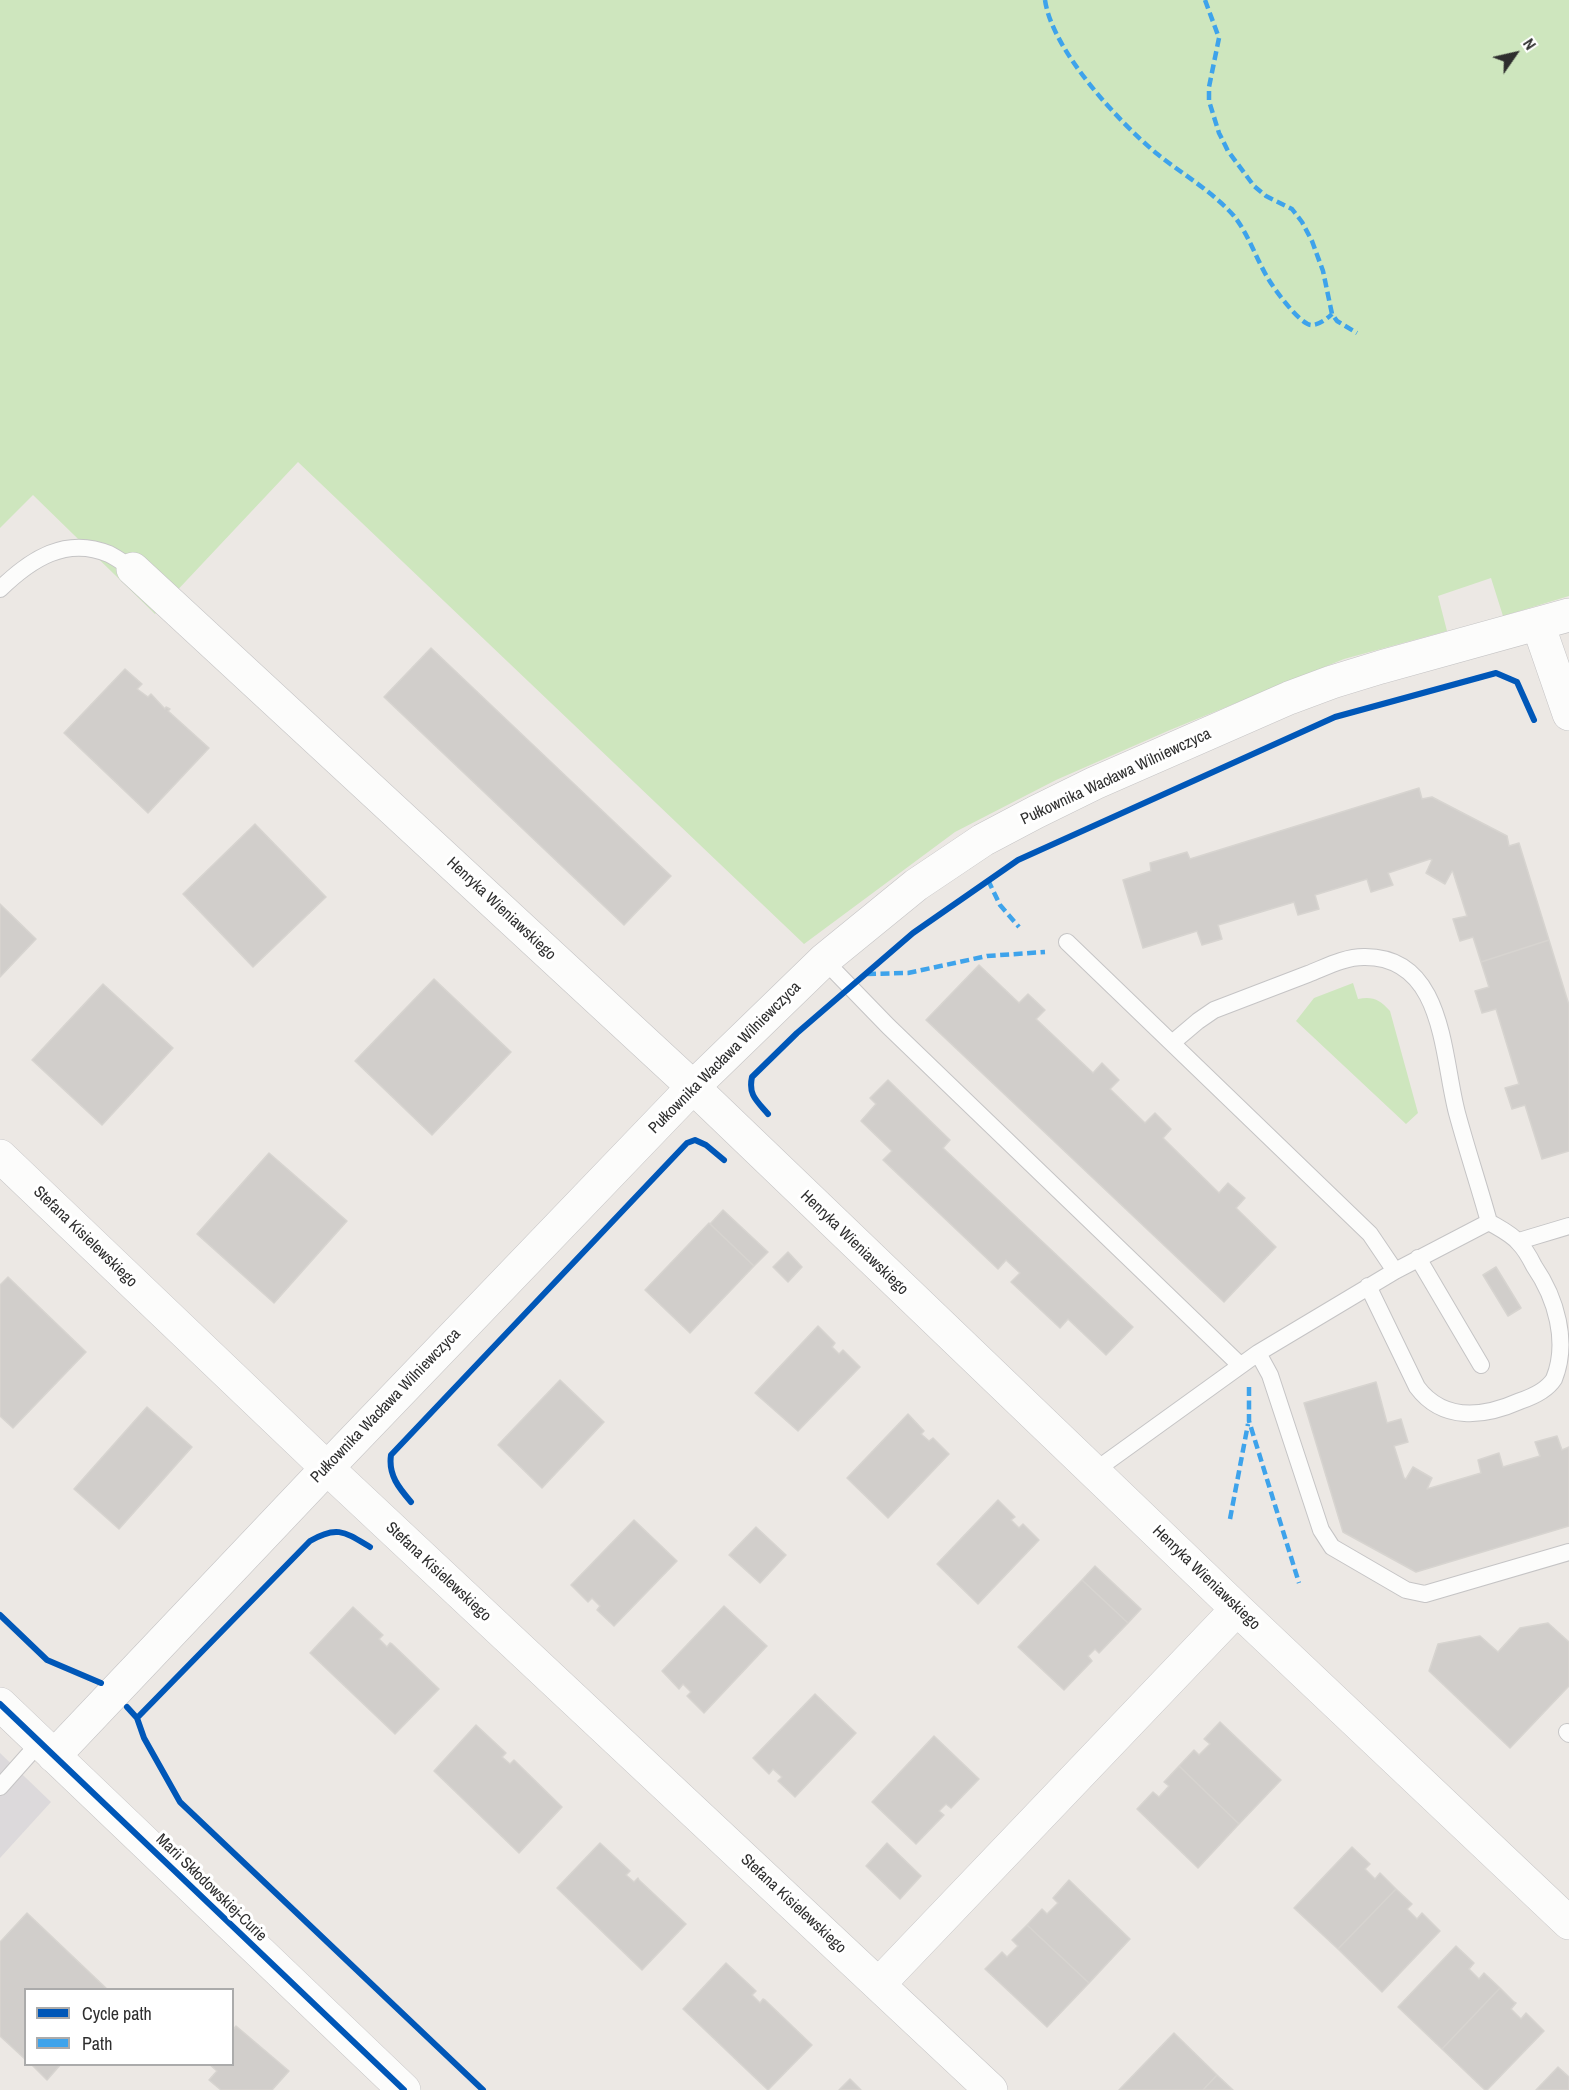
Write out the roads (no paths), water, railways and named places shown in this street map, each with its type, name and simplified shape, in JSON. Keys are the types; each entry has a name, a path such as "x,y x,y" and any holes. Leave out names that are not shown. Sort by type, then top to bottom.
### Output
{"street":[{"name":"Henryka Wieniawskiego","path":"133,569 693,1087 1093,1472 1569,1923"},
{"name":"Pułkownika Wacława Wilniewczyca","path":"47,1749 327,1468 693,1087 824,960 875,917 948,862 994,834 1095,783 1290,698 1332,682 1569,615"},
{"path":"1538,624 1569,714"},
{"name":"Stefana Kisielewskiego","path":"0,1156 327,1468 991,2090"},
{"path":"879,1984 1237,1609"},
{"name":"Marii Skłodowskiej-Curie","path":"0,1704 404,2090"}],"lane":[{"path":"0,589 46,554 65,548 82,547 109,555 133,569"},
{"path":"1067,942 1370,1234 1395,1271"},
{"path":"1172,1043 1214,1010 1348,959 1379,958 1393,962 1418,980 1427,993 1437,1017 1457,1112 1489,1222 1519,1241 1558,1307 1564,1327 1565,1350 1559,1370 1553,1382 1528,1398 1506,1407 1482,1413 1457,1413 1439,1407 1426,1400 1417,1387 1368,1286"},
{"path":"824,960 888,1026 1240,1365"},
{"path":"1093,1472 1258,1353 1368,1286 1489,1222"},
{"path":"1519,1241 1569,1226"},
{"path":"1418,1258 1481,1365"},
{"path":"1258,1353 1270,1375 1321,1530 1332,1547 1406,1590 1425,1594 1569,1552"},
{"path":"0,1786 47,1749"}]}
